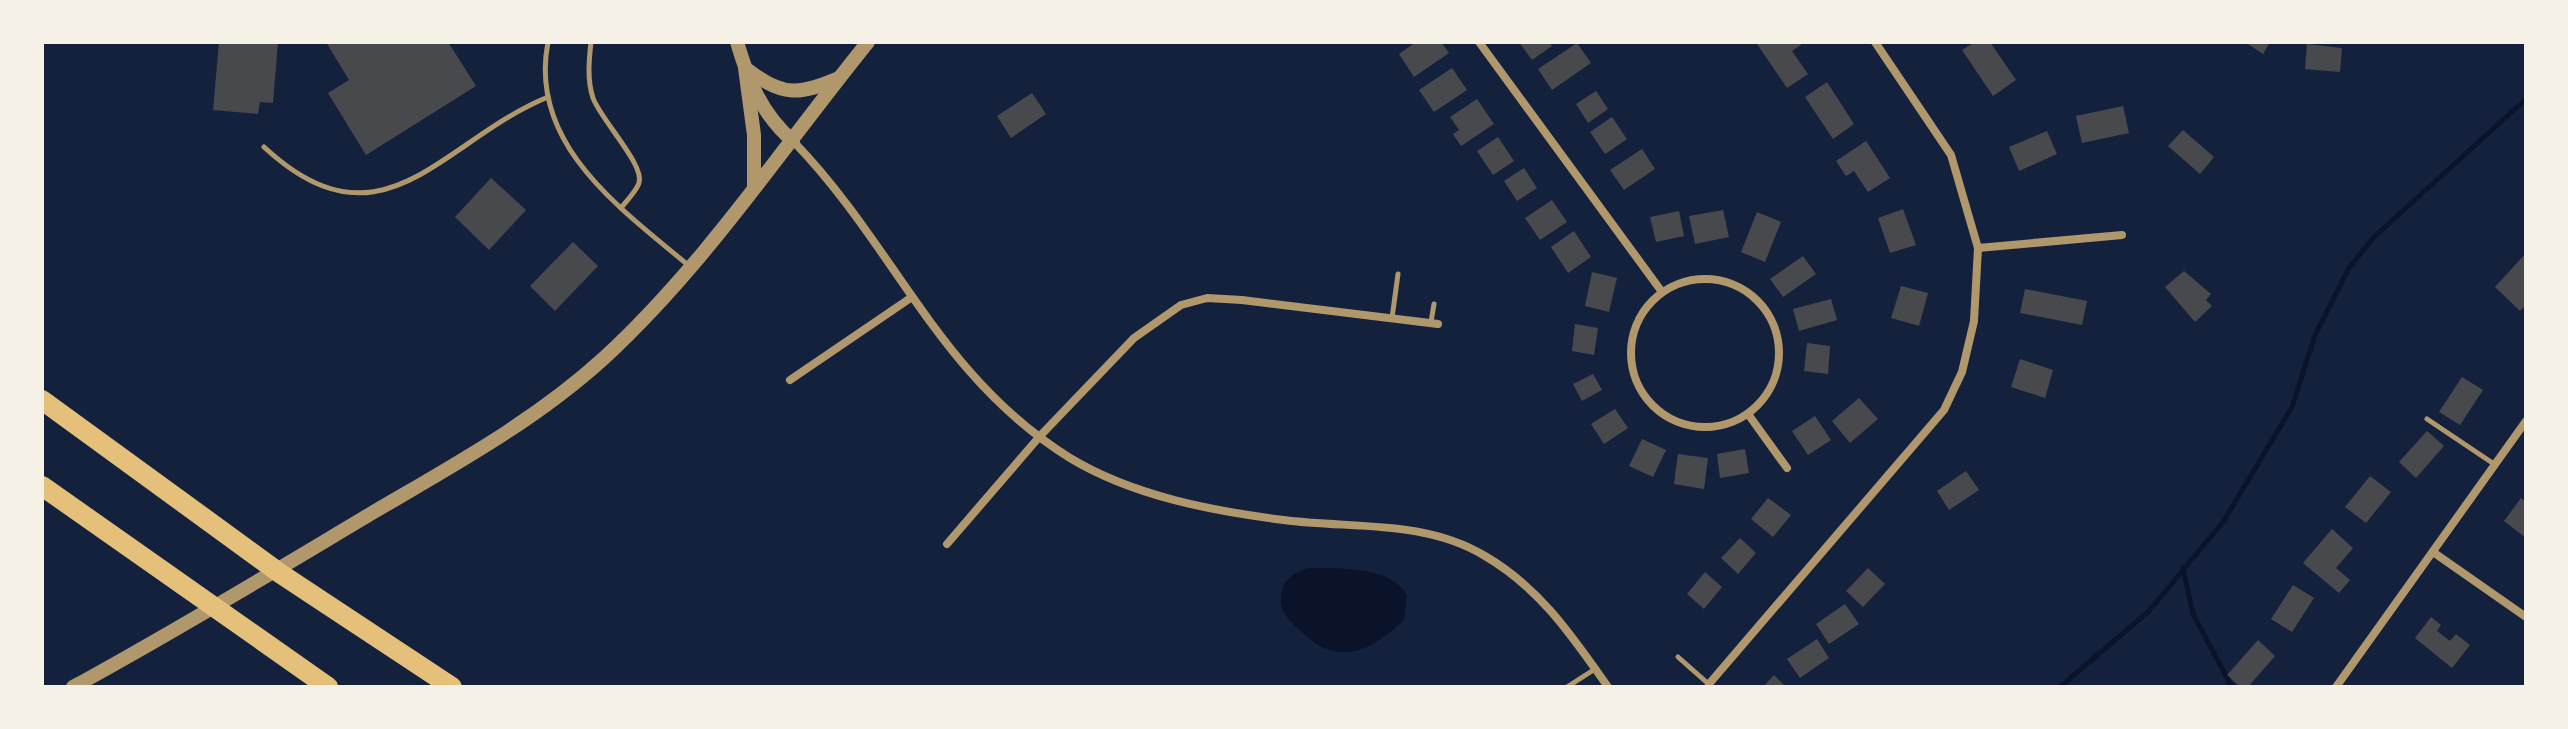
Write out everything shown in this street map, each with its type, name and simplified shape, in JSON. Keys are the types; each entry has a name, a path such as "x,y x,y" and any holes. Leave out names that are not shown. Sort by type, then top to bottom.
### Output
{"highway":[{"path":"42,400 281,574 452,687"},
{"path":"42,486 328,687"}],"street":[{"path":"737,42 745,68 754,135 754,188"},
{"path":"73,687 307,552 535,413 632,332 690,267 793,141 868,42"},
{"path":"1479,42 1662,292"},
{"path":"1710,686 1944,410 1962,372 1974,321 1978,248 1951,155 1875,42"},
{"path":"745,68 767,85 784,91 800,91 839,77"},
{"path":"745,68 769,116 823,172 936,333 979,384 1040,436 1104,476 1148,493 1284,520 1421,532 1483,554 1543,598 1608,687"},
{"path":"1978,248 2122,235"},
{"path":"1688,280 1717,280 1745,290 1766,310 1777,337 1778,366 1768,393 1748,414 1722,425 1693,426 1666,416 1645,396 1633,369 1632,340 1642,313 1662,292 1688,280"},
{"path":"790,380 912,297"},
{"path":"947,544 1040,436 1134,338 1181,305 1207,298 1242,300 1434,324"},
{"path":"1748,414 1787,468"},
{"path":"2336,687 2526,421"},
{"path":"2433,552 2526,617"}],"lane":[{"path":"548,42 545,60 548,97 562,135 581,169 690,267"},
{"path":"591,42 588,65 592,95 603,121 639,167 640,182 621,208"},
{"path":"264,147 308,181 360,194 381,192 427,172 504,117 548,97"},
{"path":"1392,318 1398,274"},
{"path":"1434,304 1434,324"},
{"path":"2427,419 2495,465"},
{"path":"1678,657 1710,686"},
{"path":"1567,687 1595,669"}],"water":[{"path":"1308,568 1363,571 1390,579 1407,596 1404,620 1380,640 1355,651 1330,650 1317,644 1290,620 1281,604 1282,590 1287,580"}],"building":[{"path":"219,42 278,42 273,103 260,102 258,114 213,110"},
{"path":"326,42 448,42 476,86 366,155 328,93 349,80"},
{"path":"1416,42 1441,42 1449,53 1414,77 1399,54"},
{"path":"1519,42 1549,42 1552,46 1532,60"},
{"path":"1799,42 1801,45 1792,51 1808,74 1787,88 1757,44"},
{"path":"1975,42 1990,42 2016,80 1993,96 1962,50"},
{"path":"2245,42 2270,42 2263,54"},
{"path":"1577,43 1591,63 1552,90 1538,69"},
{"path":"2307,44 2342,48 2340,72 2305,69"},
{"path":"1452,68 1467,90 1434,112 1419,90"},
{"path":"1827,82 1854,124 1833,139 1805,97"},
{"path":"1596,91 1608,109 1588,123 1576,104"},
{"path":"1032,93 1046,114 1011,138 997,116"},
{"path":"1477,99 1494,124 1461,146 1453,134 1459,130 1450,117"},
{"path":"2123,106 2129,133 2082,143 2076,116"},
{"path":"1612,117 1627,139 1605,154 1590,132"},
{"path":"2183,130 2214,157 2200,174 2168,146"},
{"path":"2047,131 2057,154 2019,171 2009,147"},
{"path":"1498,137 1514,161 1493,175 1477,151"},
{"path":"1866,141 1890,178 1868,192 1854,171 1846,176 1836,161"},
{"path":"1642,149 1655,169 1624,190 1610,170"},
{"path":"1524,168 1537,188 1517,201 1504,181"},
{"path":"491,178 526,210 489,250 455,217"},
{"path":"1552,200 1567,222 1540,240 1525,218"},
{"path":"1903,209 1916,245 1890,253 1878,218"},
{"path":"1723,210 1729,237 1695,244 1689,216"},
{"path":"1679,211 1684,236 1656,242 1650,217"},
{"path":"1757,212 1781,222 1765,262 1741,252"},
{"path":"1574,231 1591,257 1568,273 1551,247"},
{"path":"573,242 598,266 555,311 530,286"},
{"path":"2526,253 2526,305 2520,311 2495,287"},
{"path":"1803,256 1816,274 1783,297 1770,279"},
{"path":"2184,271 2211,294 2206,300 2212,306 2195,322 2165,287"},
{"path":"1592,272 1617,278 1609,312 1585,306"},
{"path":"1901,286 1928,293 1919,326 1891,318"},
{"path":"2025,289 2087,301 2082,325 2020,313"},
{"path":"1831,299 1837,320 1799,331 1793,309"},
{"path":"1575,324 1598,328 1594,355 1572,351"},
{"path":"1807,343 1830,346 1828,374 1804,371"},
{"path":"2020,359 2053,370 2045,398 2011,387"},
{"path":"1593,374 1602,390 1582,401 1573,384"},
{"path":"2462,377 2483,390 2460,425 2439,412"},
{"path":"1859,398 1878,419 1850,443 1832,421"},
{"path":"1615,409 1628,428 1604,444 1591,424"},
{"path":"1815,416 1831,440 1808,455 1792,431"},
{"path":"2427,431 2444,446 2416,478 2399,462"},
{"path":"1642,439 1666,450 1653,477 1629,466"},
{"path":"1745,449 1749,473 1720,478 1717,454"},
{"path":"1678,454 1708,458 1704,489 1674,484"},
{"path":"1966,471 1979,490 1949,510 1937,491"},
{"path":"2370,476 2391,492 2366,523 2345,507"},
{"path":"1768,498 1791,515 1773,537 1751,519"},
{"path":"2521,498 2526,502 2526,538 2504,521"},
{"path":"2332,529 2353,548 2336,568 2350,580 2339,593 2303,563"},
{"path":"1740,538 1756,553 1738,574 1721,558"},
{"path":"1868,568 1885,584 1863,607 1846,591"},
{"path":"1705,572 1722,587 1704,609 1687,594"},
{"path":"2293,585 2314,598 2292,632 2271,619"},
{"path":"1845,604 1859,624 1829,644 1816,624"},
{"path":"2431,617 2441,625 2437,631 2450,641 2456,634 2470,645 2452,668 2415,638"},
{"path":"1817,639 1829,658 1800,678 1787,659"},
{"path":"2258,640 2275,656 2248,687 2240,687 2227,675"},
{"path":"1774,675 1786,687 1763,687"}],"waterway":[{"path":"2060,687 2149,611 2223,522 2292,407 2315,335 2349,268 2374,237 2526,99"},
{"path":"2183,568 2193,614 2232,687"}]}
